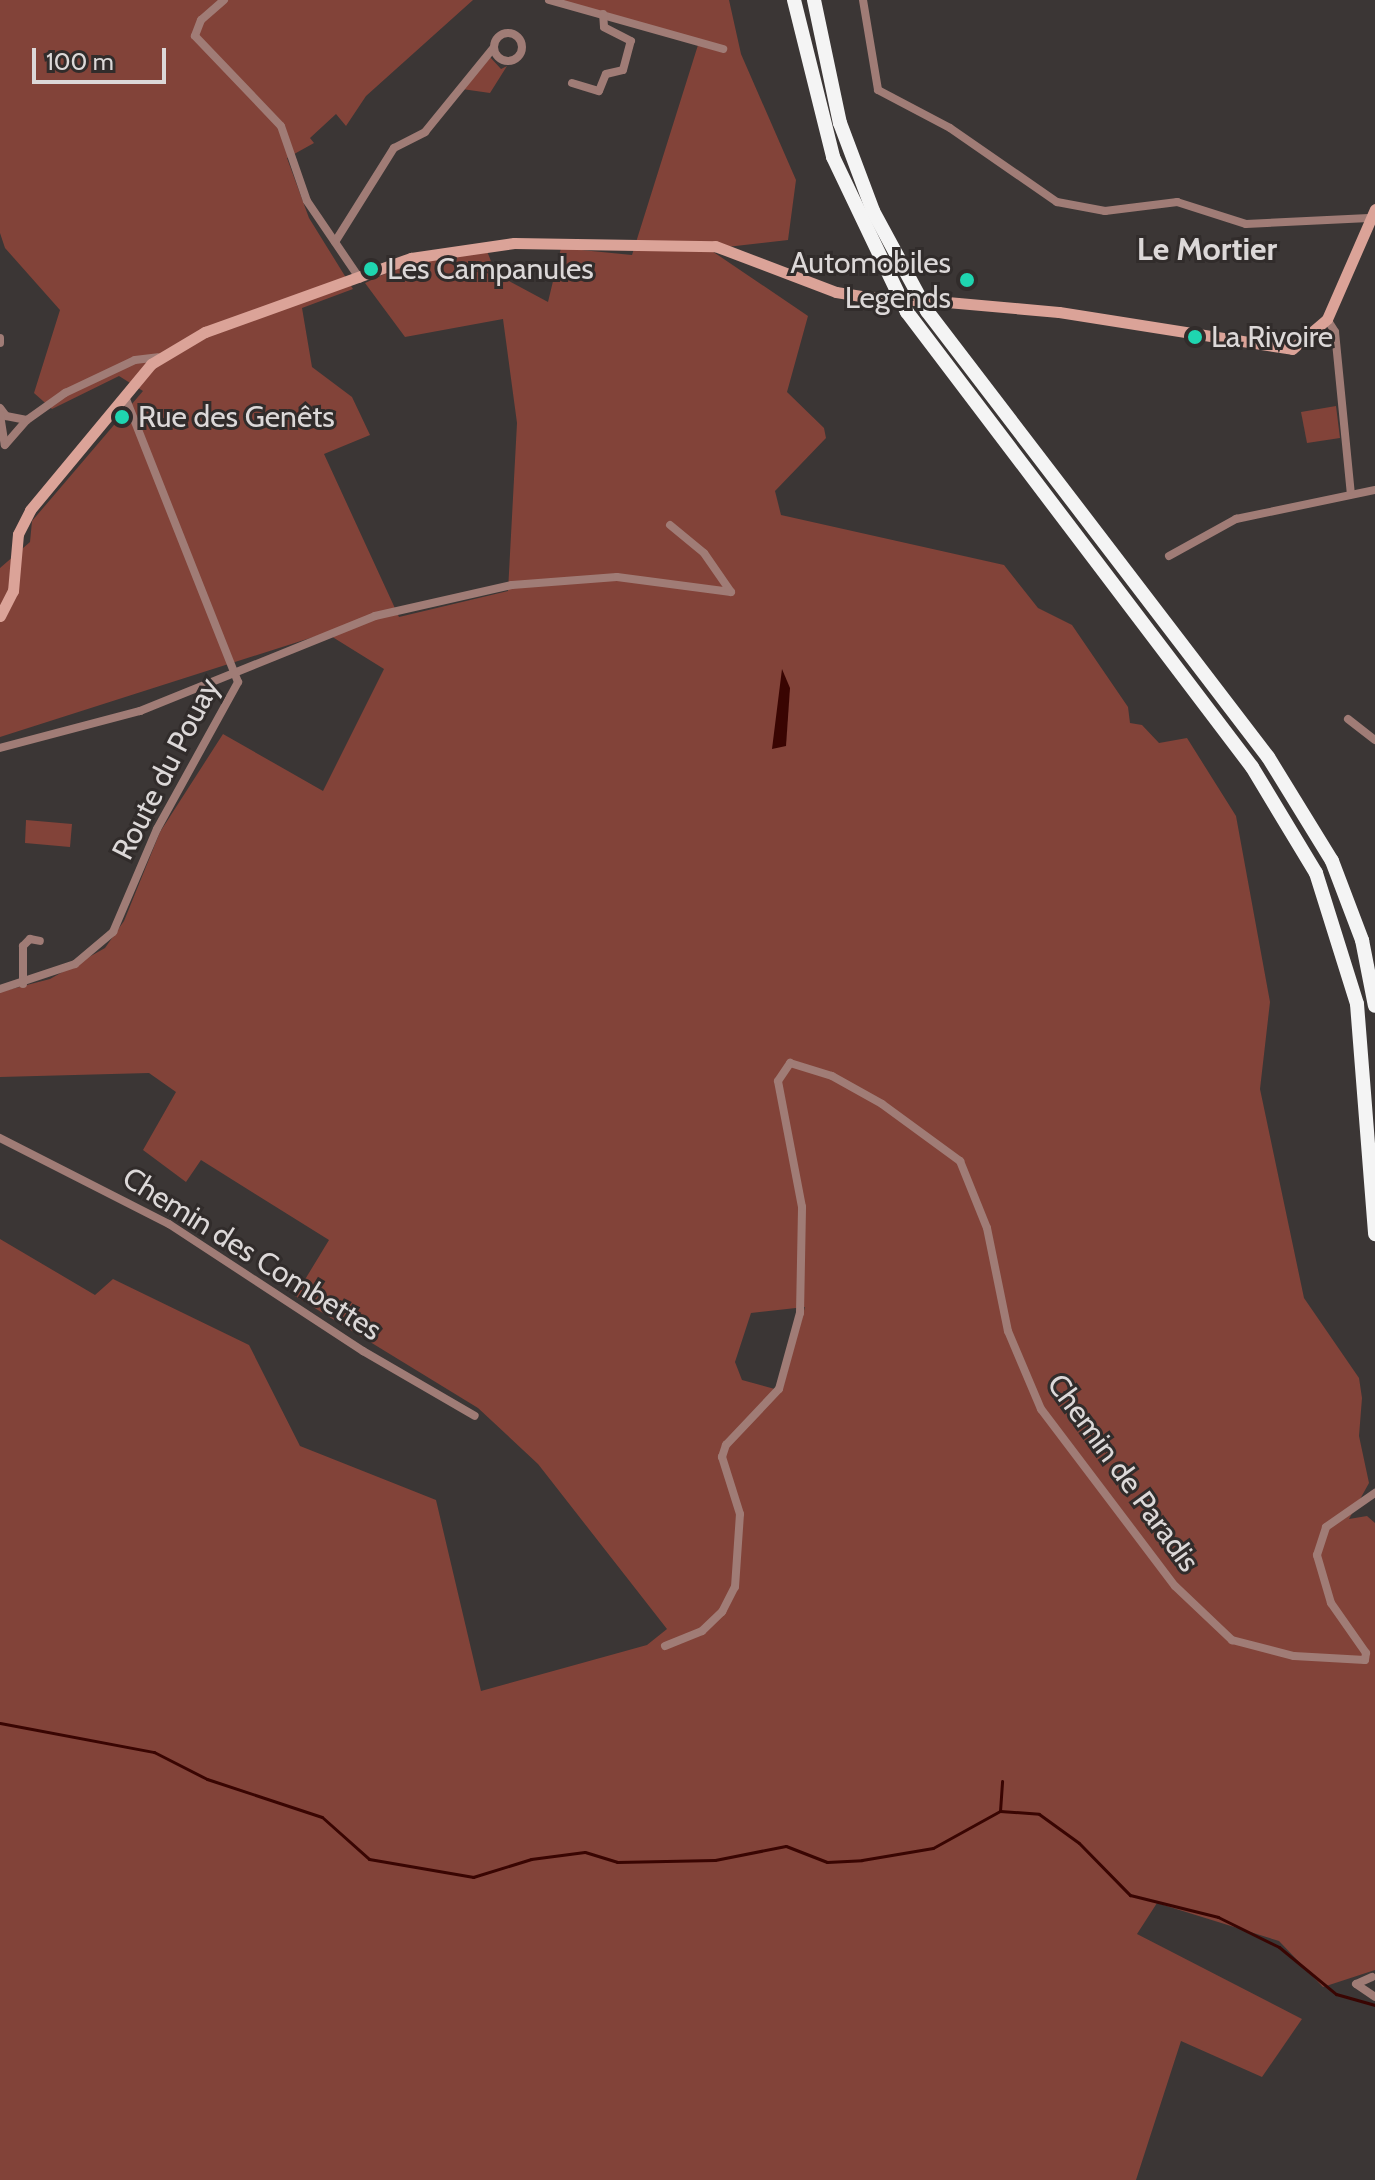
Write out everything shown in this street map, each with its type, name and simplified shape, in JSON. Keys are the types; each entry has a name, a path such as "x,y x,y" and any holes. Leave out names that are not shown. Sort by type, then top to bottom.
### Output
{"highway":[{"path":"794,0 822,126 890,283 953,379 1252,767 1316,873 1357,1004 1375,1234"},
{"path":"814,0 840,123 873,211 927,311 1268,757 1332,861 1362,940 1375,1006"}],"main road":[{"path":"0,616 13,591 23,521 158,357 205,332 360,279 411,258 514,243 715,246 836,292 1059,312 1281,350 1303,345 1327,319 1372,214"}],"street":[{"path":"224,0 201,20 195,36 281,126 307,201 360,279"},
{"path":"549,0 723,49"},
{"path":"863,0 878,90 950,128 1057,202 1121,211 1177,202 1246,224 1372,214"},
{"path":"572,83 599,91 606,74 623,70 631,41 604,27 603,14"},
{"path":"335,242 394,148 425,132 494,47"},
{"path":"1327,319 1335,332 1351,494"},
{"path":"0,415 5,445 27,420 65,393 135,360 158,357"},
{"name":"Route du Pouay","path":"0,989 23,984 75,964 113,932 157,829 197,765 238,673 125,397"},
{"path":"0,408 6,416 27,420"},
{"path":"1169,556 1236,519 1375,490"},
{"path":"0,748 72,734 238,673 375,616 523,582 617,577 731,592 704,553 670,525"},
{"path":"1348,719 1375,740"},
{"path":"23,984 23,946 30,939 40,941"},
{"name":"Chemin de Paradis","path":"665,1646 702,1631 722,1612 735,1587 740,1514 722,1457 726,1445 779,1389 803,1303 802,1207 778,1081 790,1063 832,1076 882,1104 960,1161 987,1228 1008,1331 1041,1409 1175,1586 1232,1640 1294,1656 1365,1660 1366,1653 1331,1603 1317,1555 1326,1527 1375,1493"},
{"name":"Chemin des Combettes","path":"0,1138 169,1224 363,1351 475,1416"},
{"path":"1372,1977 1356,1984 1375,1997"}],"shaded area":[{"path":"0,0 473,0 366,96 346,126 336,114 310,138 314,143 287,158 309,218 353,289 302,308 312,367 352,397 370,435 324,454 399,617 508,591 517,423 503,319 405,337 365,283 413,261 487,251 496,274 548,302 561,248 632,255 698,45 557,0 729,0 741,54 796,180 788,240 709,249 808,316 787,392 824,428 826,438 775,491 781,515 1004,565 1038,608 1072,625 1128,707 1130,723 1142,725 1159,743 1187,738 1236,816 1270,1002 1260,1089 1304,1298 1359,1378 1362,1398 1359,1436 1369,1483 1349,1519 1367,1516 1375,1523 1375,1970 1323,1987 1279,1941 1157,1903 1137,1934 1302,2019 1262,2077 1181,2041 1136,2180 0,2180 0,1239 95,1295 113,1279 249,1345 300,1446 436,1500 481,1691 647,1645 667,1629 538,1464 478,1408 295,1296 329,1240 201,1160 186,1182 143,1150 176,1092 149,1073 0,1077 0,992 50,979 105,948 124,921 160,832 223,734 323,791 384,669 326,633 0,737 0,568 30,542 32,521 143,391 119,376 52,409 34,393 60,310 5,248 0,233","holes":["805,1307 782,1391 742,1380 735,1362 751,1313"]},
{"path":"490,57 501,69 507,66 490,93 462,89"},
{"path":"1336,406 1340,438 1307,443 1301,412"},
{"path":"782,669 790,688 786,746 772,749"},
{"path":"26,820 72,824 70,847 25,843"}],"waterway":[{"path":"0,1723 154,1752 207,1779 322,1817 369,1859 473,1877 531,1859 585,1852 617,1862 715,1860 786,1846 827,1862 862,1860 933,1848 1000,1811 1039,1814 1079,1843 1130,1895 1218,1917 1279,1947 1336,1994 1375,2005"},
{"path":"1000,1811 1002,1781"}],"place":[{"name":"Les Campanules","path":"371,269"},
{"name":"Automobiles Legends","path":"967,280"},
{"name":"La Rivoire","path":"1195,337"},
{"name":"Rue des Genêts","path":"122,417"}],"district":[{"name":"Le Mortier","path":"1207,249"}]}
